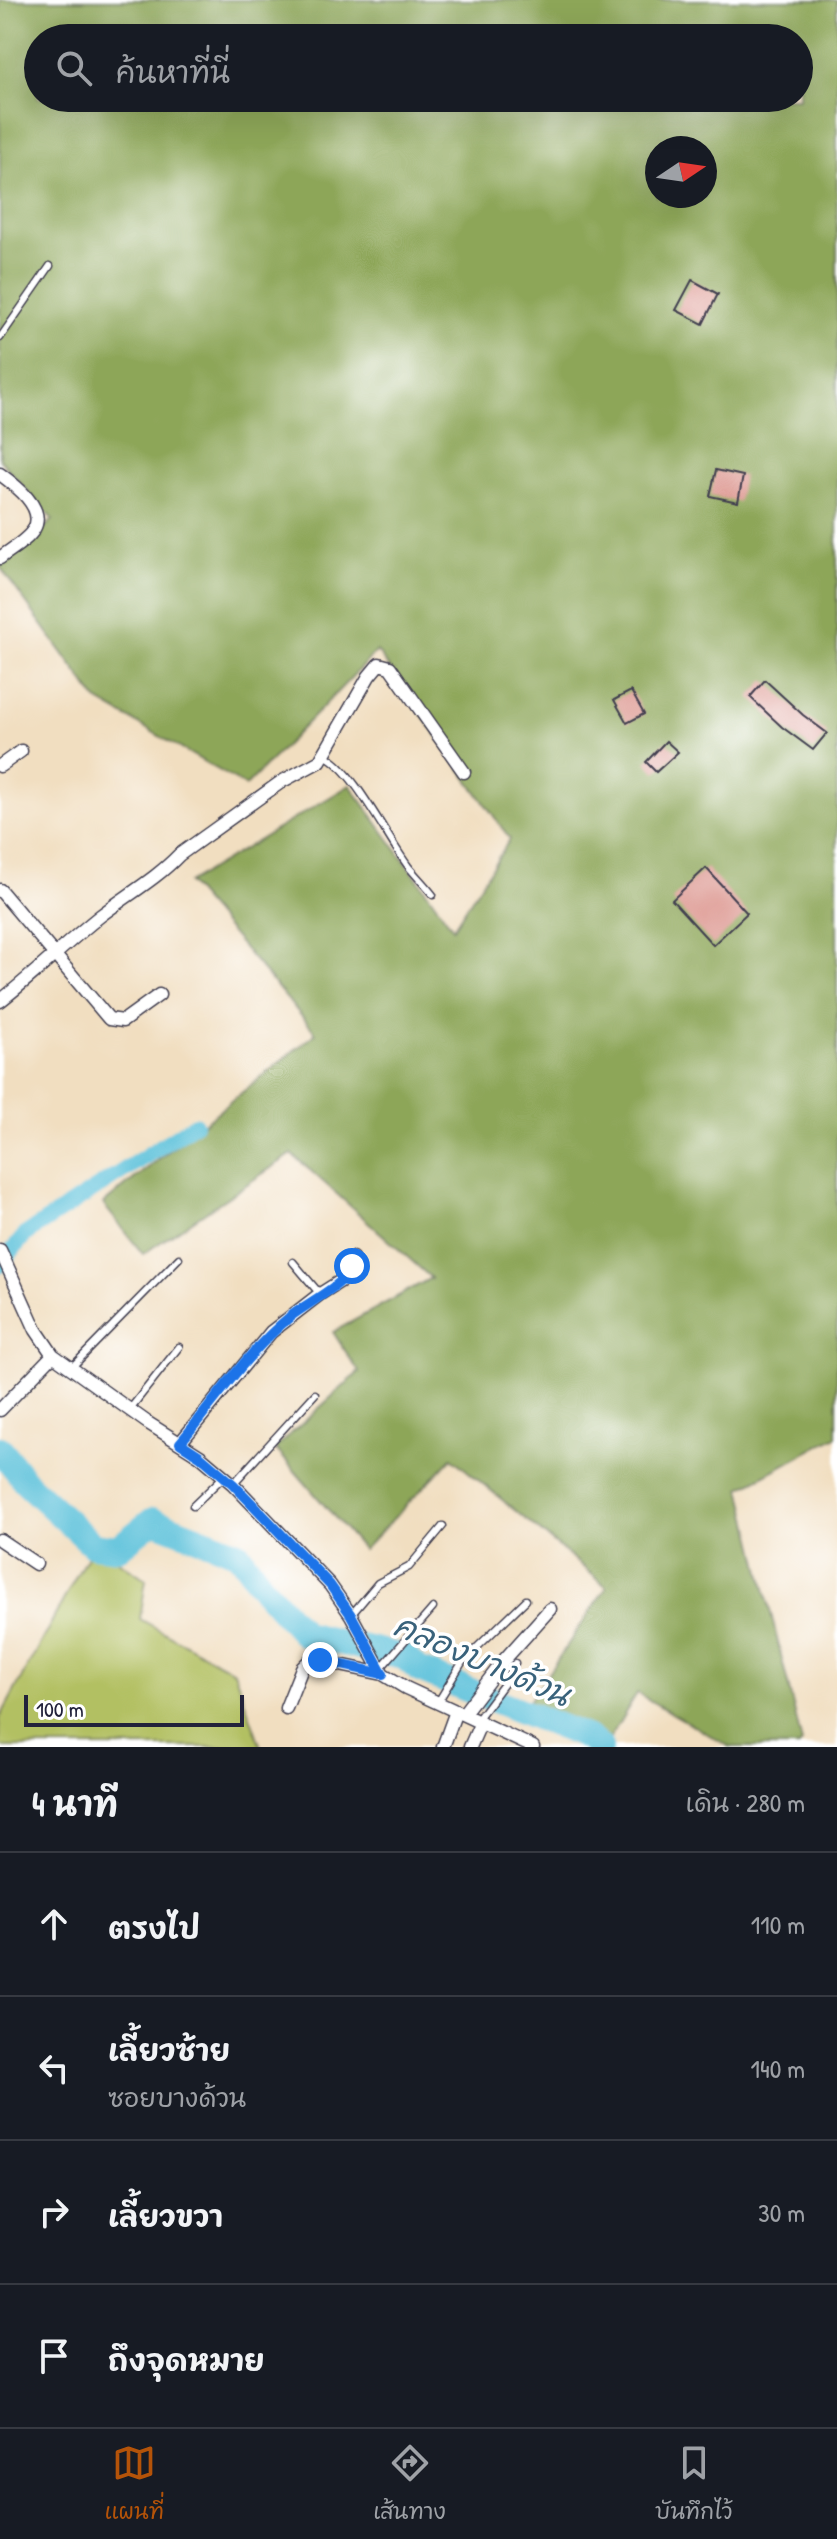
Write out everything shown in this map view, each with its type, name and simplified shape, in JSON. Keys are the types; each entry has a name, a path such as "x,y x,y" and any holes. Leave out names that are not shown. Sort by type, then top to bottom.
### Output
{"street":[{"path":"0,474 16,486 34,508 37,518 34,530 0,558"},
{"path":"0,1001 124,897 167,869 179,855 281,782 315,765 379,664 390,667 464,772"},
{"path":"0,766 21,751"},
{"path":"0,890 109,1019 123,1021 134,1016 159,995"},
{"path":"0,1250 36,1330 53,1355 229,1480 330,1585 382,1666"},
{"path":"180,1443 271,1332 347,1277 351,1272 352,1258"},
{"path":"0,1410 53,1355"},
{"path":"0,1540 36,1564"},
{"path":"443,1747 463,1709 550,1609"},
{"path":"286,1708 302,1668 311,1659 382,1666 463,1709 479,1721 533,1747"},
{"path":"471,1747 479,1721"}],"lane":[{"path":"0,338 50,266"},
{"path":"324,755 337,762 408,866 433,895"},
{"path":"70,1369 179,1258"},
{"path":"293,1262 320,1294"},
{"path":"130,1409 179,1347"},
{"path":"193,1506 229,1480 315,1394"},
{"path":"354,1620 378,1583 409,1567 443,1526"},
{"path":"441,1697 463,1661 526,1600"},
{"path":"382,1666 433,1608"},
{"path":"479,1721 515,1663"}],"green space":[{"path":"0,0 837,0 837,1436 741,1488 802,1743 799,1747 730,1747 637,1693 607,1743 523,1710 607,1587 452,1458 363,1550 275,1448 359,1372 333,1332 431,1278 292,1154 143,1254 103,1204 316,1033 188,883 350,785 453,928 510,839 377,651 246,786 97,700 0,567 53,520 0,460"},
{"path":"93,1545 146,1579 140,1619 234,1671 261,1747 0,1747 0,1718"}],"building":[{"path":"692,280 718,294 703,324 676,310"},
{"path":"716,470 743,476 738,502 710,496"},
{"path":"765,680 827,733 813,750 750,697"},
{"path":"631,691 644,714 627,723 614,700"},
{"path":"666,741 678,752 656,772 646,762"},
{"path":"706,868 747,913 713,945 672,900"}],"waterway":[{"path":"0,1265 26,1234 195,1124"},
{"name":"คลองบางด้วน","path":"0,1449 28,1485 93,1545 118,1548 153,1520 238,1553 264,1589 304,1634 404,1657 419,1670 588,1738 600,1747"}],"route":[{"path":"320,1660 383,1674 351,1615 330,1585 233,1484 180,1443 271,1332 320,1294 342,1282 352,1266"}]}
